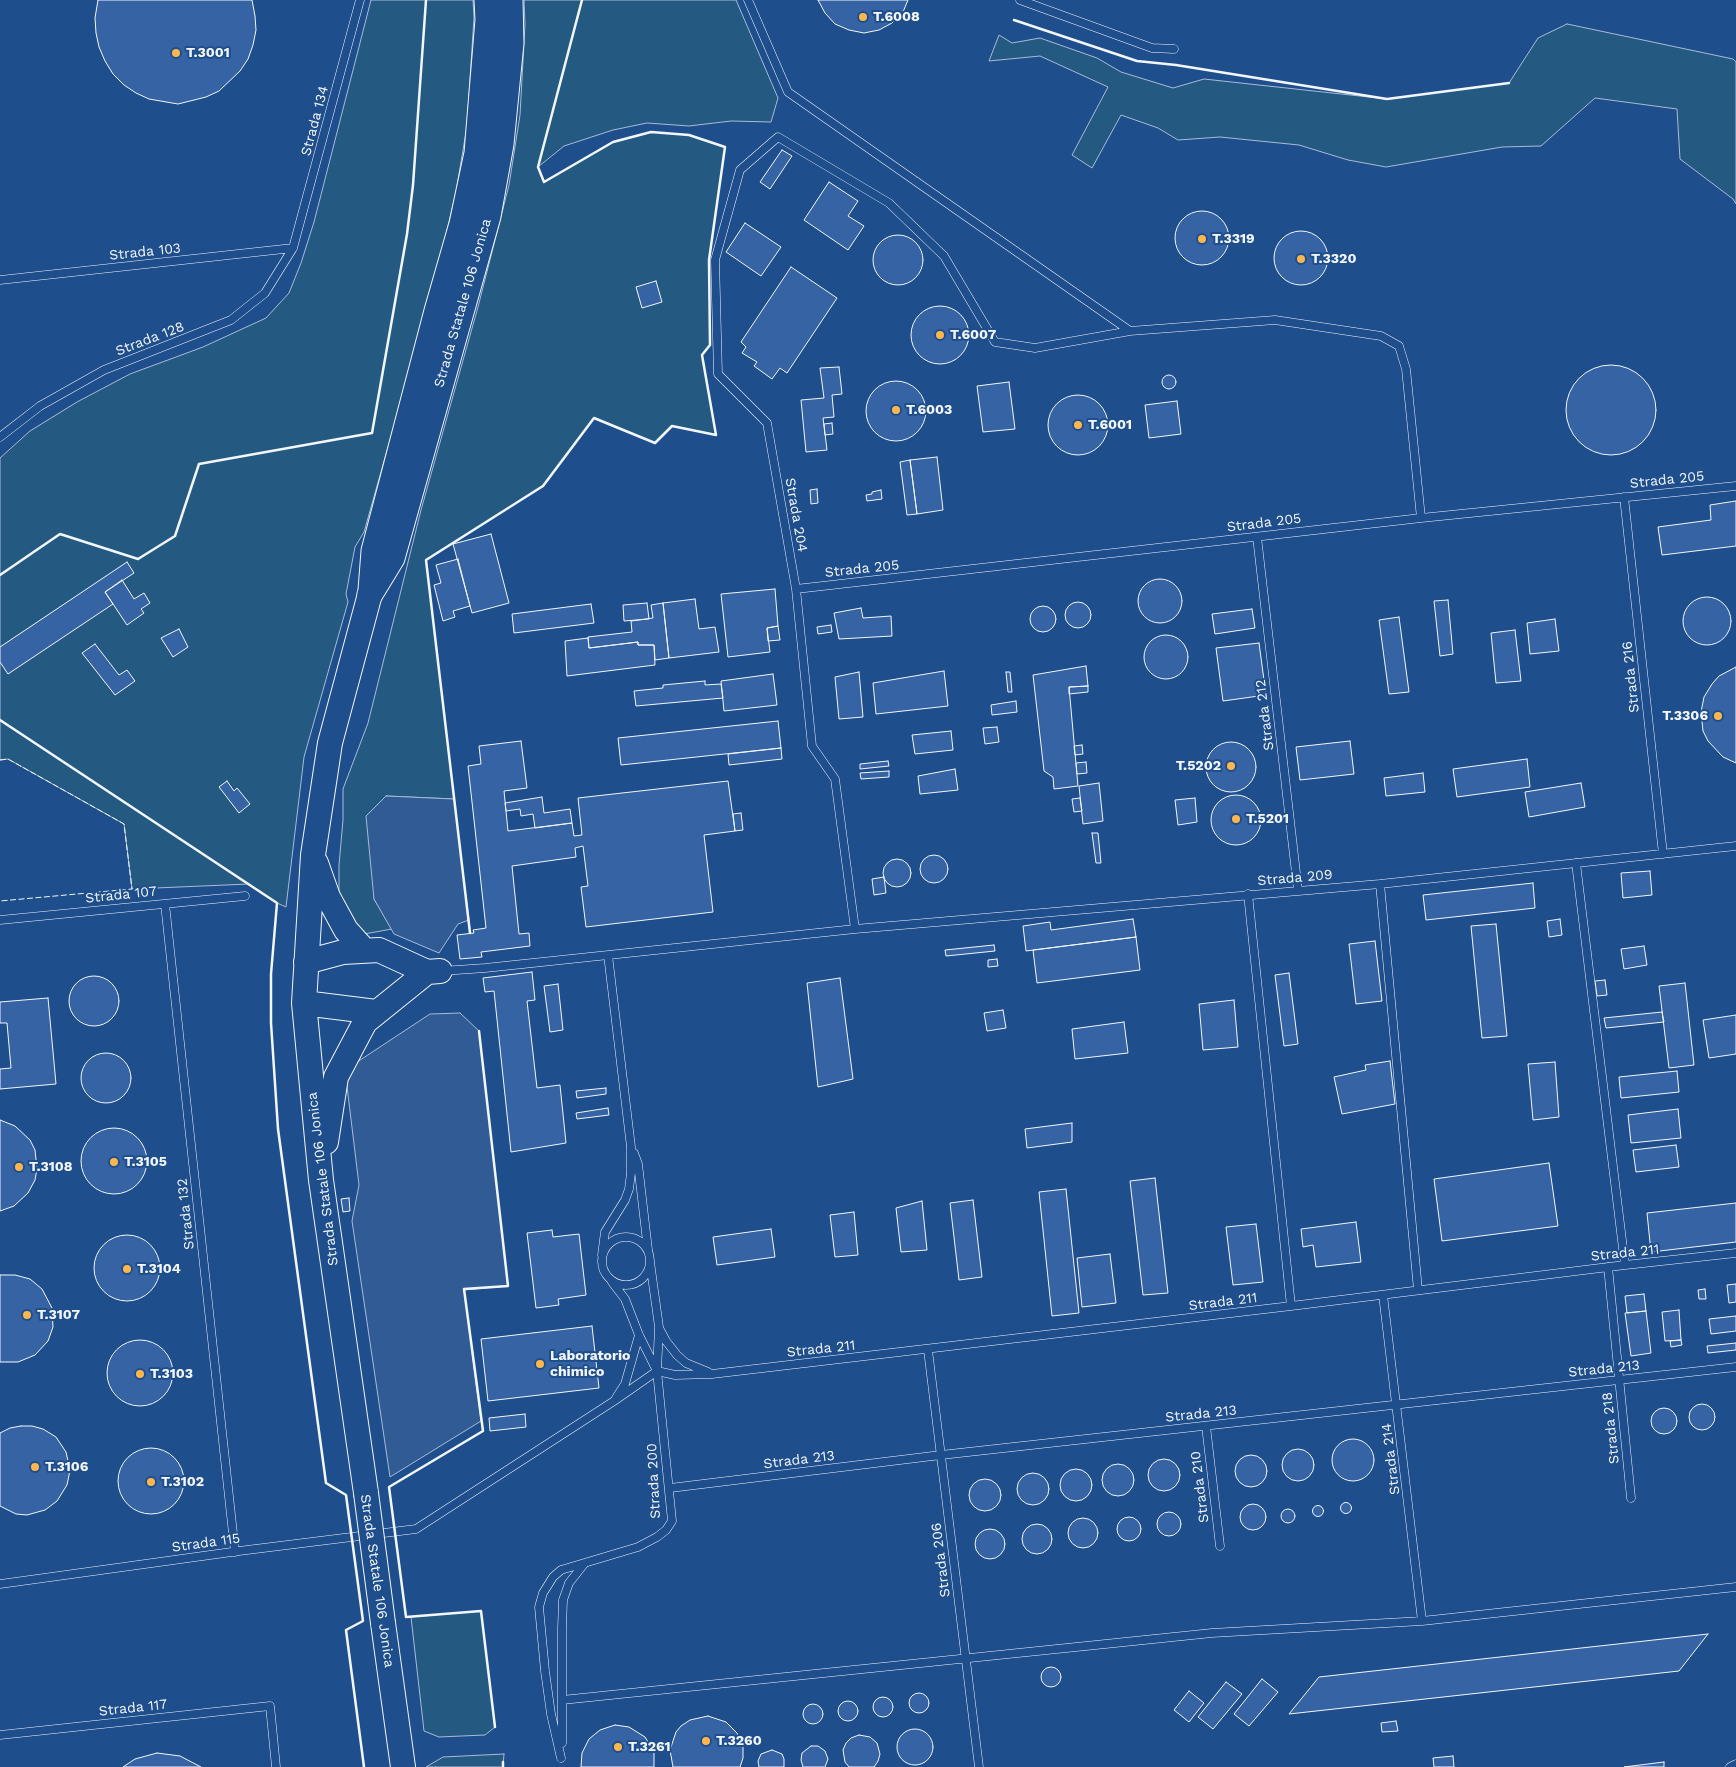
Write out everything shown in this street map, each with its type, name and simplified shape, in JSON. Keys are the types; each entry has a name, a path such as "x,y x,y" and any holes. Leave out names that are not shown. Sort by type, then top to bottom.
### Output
{"highway":[{"name":"Strada Statale 106 Jonica","path":"370,594 374,551 434,321 462,224 477,153 488,20 487,0"},
{"name":"Strada Statale 106 Jonica","path":"370,594 392,558 488,216 501,144 511,43 510,0"}],"main road":[{"name":"Strada Statale 106 Jonica","path":"370,594 330,743 314,854 304,1003 321,1180 403,1767"},
{"path":"314,854 328,897 346,930 364,950"},
{"path":"306,962 343,952 380,950 433,971"},
{"path":"321,1180 336,1076 365,1022 433,971"},
{"path":"304,1003 376,1012"}],"lane":[{"name":"Strada 134","path":"293,248 360,0"},
{"path":"748,0 788,92 1130,331 1275,320 1381,336 1399,346 1406,369 1421,518"},
{"path":"1020,0 1152,48 1174,49"},
{"name":"Strada 204","path":"855,929 835,779 812,746 796,589 767,423 718,374 715,260 740,170 778,137 890,203 944,256 995,342 1035,348 1130,331"},
{"name":"Strada 103","path":"0,280 293,248"},
{"name":"Strada 128","path":"0,437 40,406 104,370 231,320 265,292 293,248"},
{"name":"Strada 205","path":"796,589 1421,518 1736,486"},
{"name":"Strada 216","path":"1624,497 1663,854"},
{"name":"Strada 212","path":"1257,537 1298,890"},
{"name":"Strada 209","path":"433,971 608,956 855,929 1380,884 1736,846"},
{"path":"1576,863 1625,1265"},
{"path":"1380,884 1418,1290"},
{"path":"1248,894 1291,1306"},
{"name":"Strada 107","path":"0,920 245,896"},
{"name":"Strada 132","path":"165,904 235,1552"},
{"path":"608,956 631,1146 631,1173 629,1189 625,1200 605,1232 602,1255 604,1271 625,1299 639,1335 657,1371"},
{"path":"631,1146 638,1164 659,1327 657,1371"},
{"path":"602,1255 610,1242 625,1237 639,1241 645,1247 649,1258 648,1270 638,1282 622,1285 608,1278"},
{"name":"Strada 211","path":"657,1371 675,1375 712,1374 928,1350 1736,1253"},
{"name":"Strada 218","path":"1608,1267 1631,1498"},
{"name":"Strada 214","path":"1383,1295 1422,1621"},
{"name":"Strada 211","path":"659,1327 676,1355 686,1363 712,1374"},
{"path":"614,1401 625,1384 639,1335"},
{"name":"Strada 206","path":"928,1350 979,1767"},
{"name":"Strada 213","path":"670,1488 941,1455 1736,1367"},
{"path":"614,1401 657,1371"},
{"name":"Strada 200","path":"562,1758 550,1705 539,1607 543,1592 553,1577 561,1570 638,1546 666,1530 672,1521 657,1371"},
{"name":"Strada 115","path":"0,1584 416,1529 614,1401"},
{"name":"Strada 210","path":"1206,1426 1220,1546"},
{"name":"Strada 200","path":"562,1767 563,1600 569,1583 584,1564"},
{"path":"562,1700 1212,1633 1422,1621 1736,1587"},
{"name":"Strada 117","path":"0,1735 270,1706 276,1767"},
{"path":"1730,1767 1736,1764"}],"shaded area":[{"path":"371,0 473,0 474,17 467,126 456,192 435,281 364,532 355,547 346,594 348,602 304,757 286,907 249,884 132,889 124,824 8,759 0,760 0,458 30,431 77,402 130,374 203,347 266,318 289,293 314,222"},
{"path":"524,0 736,0 778,98 771,122 731,121 689,126 647,123 613,130 564,146 538,167 544,182 613,142 651,132 689,135 725,147 709,260 710,345 702,355 716,435 672,426 655,443 594,418 543,486 426,560 454,799 386,796 374,899 392,929 364,934 354,930 339,895 343,789 368,723 421,510 478,307 509,185 520,115 525,24"},
{"path":"1567,24 1733,59 1736,62 1736,204 1733,199 1680,159 1677,109 1595,98 1541,146 1502,147 1386,167 1348,160 1299,145 1220,137 1178,140 1158,128 1121,115 1092,168 1072,155 1108,87 1040,56 989,61 999,35 1012,43 1040,38 1097,58 1121,72 1173,88 1204,79 1387,99 1509,83 1538,38"},
{"path":"386,796 454,799 469,920 458,924 439,953 394,934 374,899 366,816"},
{"path":"460,1013 479,1031 508,1286 464,1290 481,1421 390,1477 352,1221 359,1185 345,1070 430,1014"},
{"path":"481,1611 495,1727 485,1735 439,1737 424,1731 411,1617"},
{"path":"504,1754 503,1767 426,1767 443,1757"}],"building":[{"name":"T.3001","path":"98,0 252,0 256,30 253,45 248,59 240,71 219,91 206,97 178,104 149,99 124,85 113,74 105,61 96,33 95,18"},
{"name":"T.6008","path":"818,0 908,0 903,12 892,23 879,30 864,33 849,30 835,24 825,13"},
{"path":"782,150 792,156 770,189 760,182"},
{"path":"829,182 858,201 848,216 864,226 848,250 804,220"},
{"name":"T.3319","path":"1197,211 1207,211 1217,215 1225,223 1229,238 1225,253 1217,261 1207,265 1197,265 1187,261 1179,253 1175,243 1175,233 1179,223 1187,215"},
{"path":"745,223 781,247 761,276 726,252"},
{"name":"T.3320","path":"1296,231 1306,231 1316,235 1324,243 1328,258 1324,273 1316,281 1306,285 1296,285 1286,281 1278,273 1274,263 1274,253 1278,243 1286,235"},
{"path":"903,235 916,242 922,250 922,270 916,278 908,284 893,285 880,278 874,270 873,255 880,242 888,236"},
{"path":"791,267 837,298 787,373 780,368 772,379 754,366 757,362 742,353 746,347 741,342"},
{"path":"656,281 662,302 642,308 636,287"},
{"name":"T.6007","path":"940,306 956,311 964,319 969,335 964,351 956,359 940,364 924,359 916,351 911,335 916,319 924,311"},
{"path":"1611,365 1628,369 1643,378 1652,393 1656,410 1652,427 1643,442 1628,451 1611,455 1594,451 1579,442 1570,427 1566,410 1570,393 1579,378 1594,369"},
{"path":"839,367 842,394 832,395 834,417 823,418 827,450 806,452 801,400 824,398 820,368"},
{"path":"1169,375 1174,377 1176,382 1174,387 1169,389 1164,387 1162,382 1164,377"},
{"name":"T.6003","path":"896,381 908,383 921,394 926,411 924,423 913,436 896,441 884,439 871,428 866,411 868,399 879,386"},
{"path":"1009,382 1015,429 983,432 977,386"},
{"name":"T.6001","path":"1072,395 1084,395 1095,400 1103,408 1108,419 1106,437 1095,450 1084,455 1072,455 1061,450 1053,442 1048,431 1048,419 1053,408 1061,400"},
{"path":"1177,401 1181,434 1149,438 1145,405"},
{"path":"832,423 833,434 825,435 824,424"},
{"path":"937,457 943,510 917,514 910,460"},
{"path":"910,460 917,514 907,515 900,462"},
{"path":"817,489 818,503 811,504 810,490"},
{"path":"881,490 882,499 867,501 866,495"},
{"path":"1736,501 1736,546 1662,555 1658,527 1711,520 1710,505"},
{"path":"491,534 509,603 472,613 453,544"},
{"path":"458,559 470,606 453,611 455,617 443,621 434,585 441,583 436,565"},
{"path":"127,562 134,573 105,592 113,604 8,674 0,662 0,647"},
{"path":"1160,579 1172,583 1178,589 1182,601 1178,613 1172,619 1160,623 1148,619 1142,613 1138,601 1142,589 1148,583"},
{"path":"122,580 134,599 144,593 150,603 141,609 144,613 127,625 105,592"},
{"path":"775,589 778,626 767,628 770,652 728,657 721,594"},
{"path":"1702,597 1712,597 1724,604 1731,616 1731,626 1724,638 1712,645 1702,645 1694,641 1687,634 1683,626 1683,616 1687,608 1694,601"},
{"path":"695,599 699,629 715,627 719,652 669,658 663,603"},
{"path":"1448,600 1453,654 1440,656 1434,601"},
{"path":"1078,602 1087,606 1091,615 1087,624 1078,628 1069,624 1065,615 1069,606"},
{"path":"647,603 649,619 624,621 623,605"},
{"path":"663,603 669,658 655,660 654,645 638,645 638,642 589,648 588,637 632,632 631,621 653,618 651,605"},
{"path":"591,604 594,623 514,633 512,614"},
{"path":"1043,606 1052,610 1056,619 1052,628 1043,632 1034,628 1030,619 1034,610"},
{"path":"861,608 863,618 891,616 892,636 839,639 834,613"},
{"path":"1252,609 1255,628 1215,634 1212,614"},
{"path":"1399,617 1409,692 1389,694 1379,620"},
{"path":"1555,619 1559,651 1530,654 1527,623"},
{"path":"831,625 832,632 818,634 817,627"},
{"path":"778,626 780,640 768,641 767,628"},
{"path":"179,629 188,647 173,657 161,638"},
{"path":"1515,630 1521,681 1496,683 1491,633"},
{"path":"1166,635 1178,639 1184,645 1188,657 1184,669 1178,675 1166,679 1154,675 1148,669 1144,657 1148,645 1154,639"},
{"path":"588,638 589,648 638,642 638,645 654,645 655,665 567,676 565,641"},
{"path":"1259,643 1266,695 1223,701 1216,648"},
{"path":"95,644 119,675 127,670 135,681 115,695 82,653"},
{"path":"1086,666 1088,686 1069,687 1078,786 1054,789 1053,777 1044,771 1033,675"},
{"name":"T.3306","path":"1736,667 1736,763 1723,757 1708,741 1703,731 1701,712 1704,697 1712,684 1719,676"},
{"path":"944,671 948,706 876,714 873,683"},
{"path":"859,672 863,717 839,719 835,677"},
{"path":"1006,672 1010,672 1012,692 1008,692"},
{"path":"773,674 777,705 724,711 721,681"},
{"path":"705,681 705,685 721,684 723,698 636,706 634,691 663,688 663,685"},
{"path":"1088,686 1088,692 1069,694 1069,687"},
{"path":"1016,701 1017,712 992,715 991,705"},
{"path":"778,721 781,748 621,765 618,738"},
{"path":"997,727 999,742 985,744 983,728"},
{"path":"951,731 953,750 915,754 912,735"},
{"path":"521,741 527,788 504,791 508,831 572,823 574,836 582,835 578,798 728,781 735,831 704,835 713,912 586,927 581,887 588,886 583,846 575,848 576,857 512,866 519,934 529,933 530,946 481,952 482,957 460,959 457,935 474,933 473,930 486,928 468,766 481,764 479,746"},
{"path":"1350,741 1354,774 1300,780 1296,747"},
{"name":"T.5202","path":"1236,742 1249,749 1255,757 1255,777 1249,785 1241,791 1226,792 1213,785 1207,777 1206,762 1213,749 1221,743"},
{"path":"1082,745 1083,754 1075,755 1074,746"},
{"path":"781,748 782,759 729,765 728,754"},
{"path":"1527,759 1530,787 1457,797 1453,769"},
{"path":"888,761 889,766 860,769 860,764"},
{"path":"1086,762 1087,773 1077,774 1076,763"},
{"path":"955,769 958,790 920,794 918,776"},
{"path":"889,771 889,777 861,779 860,773"},
{"path":"1423,773 1425,792 1386,796 1384,778"},
{"path":"227,781 234,791 237,788 250,804 239,813 219,787"},
{"path":"1099,783 1103,821 1083,824 1079,786"},
{"path":"1581,783 1585,807 1529,817 1525,792"},
{"name":"T.5201","path":"1231,795 1241,795 1254,802 1261,815 1261,825 1254,838 1241,845 1231,845 1222,841 1215,834 1211,825 1211,815 1215,806 1222,799"},
{"path":"542,797 544,813 570,809 572,823 535,828 533,814 521,816 520,809 506,811 505,803"},
{"path":"1080,798 1082,811 1074,812 1072,799"},
{"path":"1195,798 1197,822 1178,825 1175,800"},
{"path":"741,813 743,830 735,831 733,814"},
{"path":"1092,833 1098,833 1101,863 1096,863"},
{"path":"934,855 944,859 948,869 944,879 934,883 924,879 920,869 924,859"},
{"path":"897,859 907,863 911,873 907,883 897,887 887,883 883,873 887,863"},
{"path":"1650,871 1652,895 1623,898 1621,873"},
{"path":"884,877 886,893 874,895 872,879"},
{"path":"1533,883 1535,908 1426,920 1423,895"},
{"path":"1133,919 1136,937 1026,951 1023,926 1050,922 1051,930"},
{"path":"1560,919 1562,935 1549,937 1547,921"},
{"path":"1496,924 1507,1036 1482,1038 1471,926"},
{"path":"1136,937 1140,970 1037,983 1033,950"},
{"path":"1375,941 1382,1001 1356,1004 1349,944"},
{"path":"994,945 995,951 946,956 945,950"},
{"path":"1644,946 1647,965 1624,969 1621,949"},
{"path":"997,959 998,966 988,967 988,960"},
{"path":"532,972 535,1000 527,1001 537,1088 560,1085 566,1143 511,1152 494,991 485,992 483,978"},
{"path":"1289,973 1298,1044 1284,1046 1275,975"},
{"path":"94,976 103,978 114,987 119,1001 117,1010 108,1021 94,1026 85,1024 74,1015 69,1001 71,992 80,981"},
{"path":"840,978 853,1079 818,1087 807,983"},
{"path":"1605,980 1607,995 1597,996 1595,981"},
{"path":"1685,983 1694,1065 1669,1068 1659,986"},
{"path":"558,984 563,1030 550,1032 544,986"},
{"path":"48,998 56,1084 0,1089 0,1069 11,1068 7,1023 0,1023 0,1002"},
{"path":"1234,1000 1238,1047 1203,1050 1199,1004"},
{"path":"1003,1010 1006,1028 987,1031 984,1013"},
{"path":"1662,1012 1664,1022 1606,1028 1604,1018"},
{"path":"1736,1015 1736,1054 1709,1058 1703,1020"},
{"path":"1124,1022 1128,1053 1075,1059 1072,1029"},
{"path":"106,1053 124,1060 131,1078 124,1096 106,1103 88,1096 81,1078 88,1060"},
{"path":"1390,1061 1395,1104 1342,1114 1334,1077 1366,1070 1365,1065"},
{"path":"1555,1062 1559,1117 1533,1120 1528,1064"},
{"path":"1677,1071 1679,1092 1621,1098 1619,1077"},
{"path":"606,1088 606,1094 577,1098 576,1091"},
{"path":"608,1108 609,1115 577,1119 576,1113"},
{"path":"1678,1109 1681,1138 1631,1143 1628,1115"},
{"name":"T.3108","path":"0,1120 15,1126 30,1140 35,1150 37,1169 35,1180 28,1193 14,1206 0,1211"},
{"path":"1072,1123 1072,1142 1027,1148 1025,1129"},
{"name":"T.3105","path":"114,1128 127,1130 142,1143 145,1148 147,1161 145,1174 132,1189 127,1192 114,1194 101,1192 86,1179 83,1174 81,1161 83,1148 96,1133 101,1130"},
{"path":"1676,1145 1679,1167 1636,1172 1633,1150"},
{"path":"1549,1163 1558,1226 1442,1241 1434,1179"},
{"path":"1155,1178 1168,1293 1143,1295 1130,1181"},
{"path":"1066,1189 1079,1313 1052,1316 1039,1192"},
{"path":"349,1198 350,1211 343,1212 341,1199"},
{"path":"973,1200 982,1277 959,1280 950,1203"},
{"path":"922,1201 927,1250 901,1252 896,1208"},
{"path":"1736,1203 1736,1242 1651,1252 1647,1213"},
{"path":"854,1212 858,1255 835,1257 830,1215"},
{"path":"1356,1222 1361,1262 1316,1267 1313,1245 1303,1247 1301,1229"},
{"path":"1256,1224 1263,1282 1233,1285 1226,1227"},
{"path":"771,1229 775,1257 717,1265 713,1237"},
{"path":"552,1230 553,1237 579,1234 586,1295 558,1299 559,1305 536,1308 527,1233"},
{"name":"T.3104","path":"127,1235 140,1237 155,1250 158,1255 160,1268 158,1281 145,1296 140,1299 127,1301 114,1299 99,1286 96,1281 94,1268 96,1255 109,1240 114,1237"},
{"path":"1110,1254 1116,1303 1082,1307 1077,1258"},
{"name":"T.3107","path":"0,1275 15,1275 30,1279 42,1289 52,1308 53,1327 48,1341 35,1355 18,1362 0,1362"},
{"path":"1736,1284 1736,1302 1729,1303 1727,1285"},
{"path":"1705,1289 1706,1299 1699,1299 1698,1290"},
{"path":"1644,1294 1646,1311 1627,1313 1625,1296"},
{"path":"1679,1310 1681,1340 1665,1341 1662,1312"},
{"path":"1646,1311 1651,1353 1631,1356 1625,1313"},
{"path":"1736,1316 1736,1331 1711,1334 1709,1319"},
{"name":"Laboratorio chimico","path":"592,1326 599,1388 488,1401 481,1339"},
{"name":"T.3103","path":"140,1340 153,1342 163,1350 171,1360 173,1373 171,1386 163,1396 153,1404 140,1406 127,1404 117,1396 109,1386 107,1373 109,1360 117,1350 127,1342"},
{"path":"1681,1340 1682,1345 1671,1347 1670,1341"},
{"path":"1736,1343 1736,1350 1708,1353 1707,1346"},
{"path":"1702,1404 1711,1408 1715,1417 1711,1426 1702,1430 1693,1426 1689,1417 1693,1408"},
{"path":"1664,1408 1673,1412 1677,1421 1673,1430 1664,1434 1655,1430 1651,1421 1655,1412"},
{"path":"525,1414 526,1427 490,1431 489,1418"},
{"name":"T.3106","path":"21,1426 43,1429 56,1437 66,1452 70,1470 67,1485 57,1501 45,1510 27,1515 16,1514 0,1506 0,1433 10,1428"},
{"path":"1357,1439 1365,1442 1371,1448 1374,1460 1371,1472 1365,1478 1349,1481 1341,1478 1335,1472 1332,1456 1335,1448 1341,1442"},
{"name":"T.3102","path":"151,1448 164,1450 174,1458 182,1468 184,1481 182,1494 174,1504 164,1512 151,1514 138,1512 128,1504 120,1494 118,1481 120,1468 128,1458 138,1450"},
{"path":"1298,1449 1309,1454 1314,1465 1309,1476 1298,1481 1287,1476 1282,1465 1287,1454"},
{"path":"1251,1455 1262,1460 1267,1471 1262,1482 1251,1487 1240,1482 1235,1471 1240,1460"},
{"path":"1164,1459 1170,1460 1175,1464 1179,1469 1179,1481 1175,1486 1170,1490 1164,1491 1158,1490 1153,1486 1149,1481 1148,1475 1149,1469 1153,1464 1158,1460"},
{"path":"1118,1464 1124,1465 1129,1469 1133,1474 1133,1486 1129,1491 1124,1495 1118,1496 1112,1495 1107,1491 1103,1486 1102,1480 1103,1474 1107,1469 1112,1465"},
{"path":"1076,1469 1082,1470 1087,1474 1091,1479 1091,1491 1087,1496 1082,1500 1076,1501 1070,1500 1065,1496 1061,1491 1060,1485 1061,1479 1065,1474 1070,1470"},
{"path":"1033,1473 1044,1478 1049,1489 1044,1500 1033,1505 1022,1500 1017,1489 1022,1478"},
{"path":"985,1479 996,1484 1001,1495 996,1506 985,1511 974,1506 969,1495 974,1484"},
{"path":"1346,1502 1352,1508 1346,1514 1340,1508"},
{"path":"1253,1504 1262,1508 1266,1517 1262,1526 1253,1530 1244,1526 1240,1517 1244,1508"},
{"path":"1318,1505 1324,1511 1318,1517 1312,1511"},
{"path":"1285,1509 1291,1509 1295,1516 1291,1523 1285,1523 1281,1519 1281,1513"},
{"path":"1169,1512 1174,1513 1180,1519 1180,1529 1174,1535 1169,1536 1164,1535 1158,1529 1157,1524 1158,1519 1164,1513"},
{"path":"1129,1517 1134,1518 1140,1524 1140,1534 1134,1540 1129,1541 1124,1540 1118,1534 1117,1529 1118,1524 1124,1518"},
{"path":"1083,1518 1094,1522 1098,1533 1094,1544 1083,1548 1072,1544 1068,1533 1072,1522"},
{"path":"1037,1524 1048,1528 1052,1539 1048,1550 1037,1554 1026,1550 1022,1539 1026,1528"},
{"path":"990,1529 1001,1533 1005,1544 1001,1555 990,1559 979,1555 975,1544 979,1533"},
{"path":"1708,1634 1679,1671 1289,1714 1319,1677"},
{"path":"1051,1667 1058,1670 1061,1677 1058,1684 1051,1687 1044,1684 1041,1677 1044,1670"},
{"path":"1262,1679 1278,1692 1249,1726 1234,1714"},
{"path":"1226,1682 1242,1694 1213,1729 1198,1717"},
{"path":"1189,1691 1204,1703 1189,1722 1174,1710"},
{"path":"919,1693 926,1696 929,1703 926,1710 919,1713 912,1710 909,1703 912,1696"},
{"path":"883,1697 890,1700 893,1707 890,1714 883,1717 876,1714 873,1707 876,1700"},
{"path":"848,1701 855,1704 858,1711 855,1718 848,1721 841,1718 838,1711 841,1704"},
{"path":"813,1704 820,1707 823,1714 820,1721 813,1724 806,1721 803,1714 806,1707"},
{"name":"T.3260","path":"708,1716 726,1722 737,1733 743,1747 743,1758 740,1767 673,1767 670,1750 676,1732 690,1720"},
{"path":"1396,1721 1398,1731 1382,1732 1381,1723"},
{"name":"T.3261","path":"615,1725 629,1727 645,1737 654,1752 654,1767 581,1767 582,1753 589,1739 600,1730"},
{"path":"915,1729 922,1730 928,1734 932,1740 932,1754 928,1760 922,1764 915,1765 908,1764 902,1760 898,1754 897,1747 898,1740 902,1734 908,1730"},
{"path":"859,1735 870,1737 877,1743 880,1754 874,1767 849,1767 845,1762 843,1750 846,1743 851,1738"},
{"path":"811,1746 818,1746 825,1751 828,1759 825,1767 803,1767 802,1753"},
{"path":"772,1750 782,1754 784,1767 759,1767 758,1761 761,1754"},
{"path":"157,1753 180,1756 201,1767 123,1767 135,1759"},
{"path":"1453,1756 1454,1767 1434,1767 1433,1758"},
{"path":"1664,1762 1664,1767 1624,1767"}],"fence":[{"path":"0,760 8,759 124,824 132,889 0,901"}],"wall":[{"path":"0,575 60,534 138,559 175,536 199,464 372,433 407,234 413,185 426,0"},
{"path":"470,933 426,560 543,486 594,418 655,443 672,426 716,435 702,355 710,345 709,260 725,147 689,135 651,132 613,142 544,182 538,167 582,0"},
{"path":"1014,20 1137,61 1176,65 1387,99 1509,83"},
{"path":"0,720 277,903 271,974 271,1023 278,1129 326,1483 346,1495 363,1621 346,1630 364,1767"},
{"path":"479,1031 508,1286 464,1289 483,1431 389,1487 406,1617 481,1611 495,1727"},
{"path":"503,1762 503,1767"}],"place":[{"name":"T.6008","path":"863,17"},
{"name":"T.3001","path":"176,53"},
{"name":"T.3319","path":"1202,239"},
{"name":"T.3320","path":"1301,259"},
{"name":"T.6007","path":"940,335"},
{"name":"T.6003","path":"896,410"},
{"name":"T.6001","path":"1078,425"},
{"name":"T.3306","path":"1718,716"},
{"name":"T.5202","path":"1231,766"},
{"name":"T.5201","path":"1236,819"},
{"name":"T.3105","path":"114,1162"},
{"name":"T.3108","path":"19,1167"},
{"name":"T.3104","path":"127,1269"},
{"name":"T.3107","path":"27,1315"},
{"name":"Laboratorio chimico","path":"540,1364"},
{"name":"T.3103","path":"140,1374"},
{"name":"T.3106","path":"35,1467"},
{"name":"T.3102","path":"151,1482"},
{"name":"T.3260","path":"706,1741"},
{"name":"T.3261","path":"618,1747"}]}
